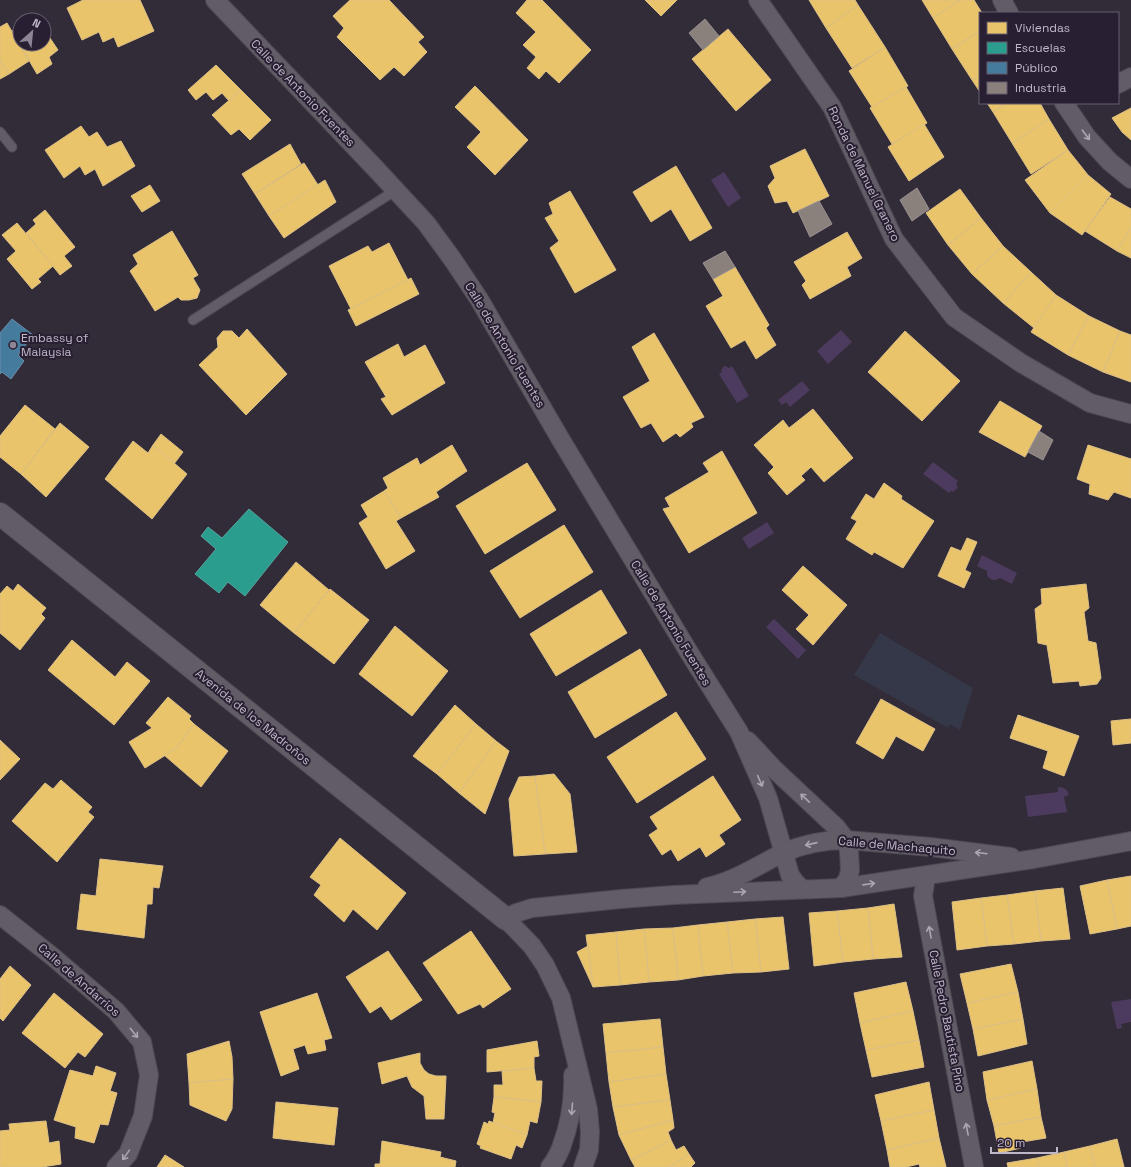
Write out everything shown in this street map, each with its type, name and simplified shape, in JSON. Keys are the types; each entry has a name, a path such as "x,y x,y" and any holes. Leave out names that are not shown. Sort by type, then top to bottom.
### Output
{"street":[{"name":"Calle de Antonio Fuentes","path":"214,0 426,223 479,299 561,440 690,654 739,732 768,798 790,875 794,882 801,888"},
{"name":"Ronda de Manuel Granero","path":"758,0 832,107 894,239 954,317 1021,363 1090,403 1131,414"},
{"path":"1002,0 1009,12"},
{"path":"1119,83 1131,77"},
{"path":"1071,105 1087,137 1110,162 1131,179"},
{"name":"Avenida de los Madroños","path":"0,514 506,919"},
{"name":"Calle de Antonio Fuentes","path":"739,732 774,769 836,827 846,840 849,851 850,870 848,879 841,888"},
{"name":"Calle de Machaquito","path":"673,895 717,885 754,869 783,853 808,845 832,840 931,847 1034,860"},
{"name":"Calle de Machaquito","path":"506,919 516,913 532,908 673,895 801,888 841,888 1034,860 1131,841"},
{"name":"Calle Pedro Bautista Pino","path":"926,876 923,896 974,1167"},
{"name":"Calle de Andarrios","path":"0,914 116,1011 142,1042 149,1075 143,1116 128,1154 116,1167"},
{"path":"506,919 532,946 545,965 561,998 588,1109 590,1132 589,1150 583,1167"},
{"path":"550,1167 555,1162 564,1139 571,1114 574,1084 572,1042"}],"lane":[{"path":"0,132 12,147"},
{"path":"193,320 396,190"}],"shaded area":[{"path":"724,172 741,198 728,207 711,180"},
{"path":"841,330 852,342 828,364 817,351"},
{"path":"725,366 729,368 732,366 749,396 737,403 719,374"},
{"path":"802,381 810,390 790,407 786,402 782,405 778,400"},
{"path":"933,462 958,481 956,484 958,488 949,493 923,474"},
{"path":"767,522 774,533 749,549 742,538"},
{"path":"982,555 1017,573 1012,584 1000,578 996,580 990,579 987,576 987,571 977,566"},
{"path":"774,619 806,650 798,659 766,627"},
{"path":"880,633 973,688 960,730 950,724 948,728 854,675"},
{"path":"1058,787 1067,790 1069,795 1064,797 1067,812 1028,817 1025,796 1058,792"},
{"path":"1131,999 1131,1022 1121,1024 1122,1028 1117,1029 1111,1002"}],"building: Viviendas":[{"path":"83,0 140,0 154,31 118,47 114,37 103,42 99,32 82,40 67,8"},
{"path":"350,0 389,0 424,37 418,42 427,52 404,76 394,67 380,80 337,37 344,28 333,16"},
{"path":"527,0 542,0 591,50 559,83 546,71 539,79 527,68 536,57 523,45 536,32 516,13"},
{"path":"645,0 677,0 661,16"},
{"path":"809,0 855,0 858,5 826,28"},
{"path":"922,0 960,0 933,18"},
{"path":"960,0 974,0 981,12 979,12 979,32 952,49 933,18"},
{"path":"858,5 885,47 852,68 826,28"},
{"path":"7,23 12,32 12,52 24,52 29,61 9,74 0,60 0,27"},
{"path":"728,29 771,80 736,111 692,59"},
{"path":"979,32 979,76 972,80 952,49"},
{"path":"52,41 58,50 49,57 52,64 37,74 24,52 52,52"},
{"path":"885,47 908,86 872,107 849,71"},
{"path":"0,60 9,74 0,79"},
{"path":"216,65 241,90 229,101 222,93 213,100 206,92 196,100 188,90"},
{"path":"979,76 979,90 972,80"},
{"path":"475,86 528,140 495,175 467,147 481,132 455,107"},
{"path":"906,87 927,123 892,144 870,108"},
{"path":"241,90 271,120 250,140 239,129 231,135 212,115"},
{"path":"988,104 1005,104 993,112"},
{"path":"1005,104 1041,104 1049,119 1012,143 993,112"},
{"path":"1131,108 1131,140 1122,132 1112,118"},
{"path":"1049,119 1068,150 1031,174 1012,143"},
{"path":"924,124 944,157 909,181 888,147"},
{"path":"81,126 89,137 97,132 107,147 121,141 135,166 103,186 95,169 85,175 80,166 64,178 45,150"},
{"path":"290,144 301,164 255,194 242,174"},
{"path":"805,149 829,196 793,213 787,201 775,203 768,186 775,178 770,166"},
{"path":"1068,150 1088,175 1050,213 1025,180"},
{"path":"304,163 318,185 269,216 255,194"},
{"path":"676,166 712,228 690,241 671,209 651,222 633,192"},
{"path":"1088,175 1111,194 1082,235 1050,213"},
{"path":"325,180 336,202 284,238 269,216"},
{"path":"150,185 160,201 142,212 131,196"},
{"path":"960,189 981,218 948,245 926,213"},
{"path":"570,191 616,270 575,293 550,248 559,241 545,218 553,214 549,203"},
{"path":"1110,197 1131,209 1131,227 1117,251 1085,231"},
{"path":"45,210 75,247 64,256 72,266 60,275 26,233 36,224 33,220"},
{"path":"981,218 1003,246 972,274 948,245"},
{"path":"17,223 53,266 38,279 41,282 32,289 7,259 16,251 2,235"},
{"path":"1131,227 1131,258 1117,251"},
{"path":"172,231 198,275 193,278 200,290 197,298 181,300 178,297 155,311 130,271 138,264 133,255"},
{"path":"847,232 862,258 847,267 851,276 810,299 802,285 806,281 794,262"},
{"path":"389,243 408,280 351,309 329,266 368,246 372,252"},
{"path":"1003,246 1031,272 1003,303 972,274"},
{"path":"735,267 769,325 766,328 776,345 756,359 745,340 731,348 706,306 723,296 713,279"},
{"path":"1031,272 1056,295 1034,328 1003,303"},
{"path":"411,278 419,294 356,326 348,310"},
{"path":"1056,295 1089,316 1068,355 1031,332"},
{"path":"1089,316 1120,331 1103,372 1068,355"},
{"path":"247,329 287,374 246,415 199,365 218,347 217,338 223,331 232,331 239,338"},
{"path":"905,331 960,381 922,421 868,372"},
{"path":"1120,331 1131,335 1131,382 1103,372"},
{"path":"654,333 704,417 691,423 693,427 680,437 676,433 663,442 651,423 641,428 623,397 650,381 632,347"},
{"path":"398,344 404,357 425,345 445,383 392,415 381,399 386,397 365,362"},
{"path":"1000,401 1042,426 1025,457 979,432"},
{"path":"25,405 55,429 21,474 0,457 0,436"},
{"path":"813,409 853,458 824,482 811,467 801,476 805,480 787,495 768,473 774,467 754,445 783,420 789,428"},
{"path":"60,423 89,447 46,497 21,474"},
{"path":"161,434 183,452 174,464 153,445"},
{"path":"133,441 148,453 153,445 187,474 152,519 105,479"},
{"path":"452,445 467,471 436,492 439,497 401,518 384,491 388,488 383,478 417,458 420,465"},
{"path":"1088,445 1131,459 1131,498 1114,492 1108,500 1089,494 1090,484 1077,479"},
{"path":"722,451 757,513 689,553 663,509 670,507 665,498 709,472 703,463"},
{"path":"527,463 556,510 485,554 456,506"},
{"path":"884,483 902,496 901,499 934,521 903,568 874,552 872,555 846,539 857,521 851,518 866,494 874,499"},
{"path":"384,491 401,518 396,521 415,551 386,569 359,523 368,517 361,505"},
{"path":"564,525 593,572 520,618 490,571"},
{"path":"967,538 977,542 965,570 971,573 964,588 938,576 951,547 961,551"},
{"path":"296,562 329,590 294,633 260,605"},
{"path":"803,566 847,605 813,645 796,629 809,615 782,590"},
{"path":"18,584 46,608 41,614 45,618 20,650 0,633 0,594 7,586 13,591"},
{"path":"1086,584 1089,608 1084,612 1088,641 1096,643 1101,678 1097,684 1080,686 1079,681 1053,683 1047,645 1038,643 1035,609 1042,604 1041,589"},
{"path":"330,589 369,620 334,664 294,633"},
{"path":"601,590 627,633 556,676 530,634"},
{"path":"395,626 448,671 412,716 359,674"},
{"path":"72,640 115,677 127,662 150,681 114,725 48,670"},
{"path":"640,649 667,695 595,738 568,692"},
{"path":"168,697 191,716 189,719 194,724 177,748 145,768 129,742 152,728 146,723"},
{"path":"881,699 935,729 923,751 896,736 883,759 856,743"},
{"path":"455,705 476,724 437,774 413,756"},
{"path":"676,712 706,759 637,803 607,757"},
{"path":"1018,715 1079,736 1064,776 1043,768 1048,751 1010,738"},
{"path":"1131,719 1131,743 1113,745 1111,721"},
{"path":"194,724 228,751 201,787 164,755 177,748"},
{"path":"476,724 496,741 459,793 437,774"},
{"path":"0,740 20,759 0,780"},
{"path":"496,741 509,751 485,814 459,793"},
{"path":"554,774 570,794 577,852 545,854 535,776"},
{"path":"535,776 545,854 514,856 509,799 519,777"},
{"path":"713,776 741,820 719,835 725,844 706,857 700,847 678,861 671,849 662,855 649,835 658,829 650,817"},
{"path":"61,780 92,807 88,812 94,817 57,862 12,821 45,783 53,789"},
{"path":"340,838 406,893 377,930 353,909 344,922 314,895 321,885 310,877"},
{"path":"100,859 163,866 159,888 153,887 152,904 147,904 144,938 77,929 81,894 96,896"},
{"path":"1131,876 1131,926 1117,929 1107,880"},
{"path":"1107,880 1117,929 1090,934 1080,886"},
{"path":"1063,888 1070,939 1041,941 1035,891"},
{"path":"1035,891 1041,941 1014,944 1007,895"},
{"path":"1007,895 1014,944 987,946 981,898"},
{"path":"981,898 987,946 957,950 952,902"},
{"path":"894,904 902,957 873,959 868,908"},
{"path":"868,908 873,959 843,962 837,911"},
{"path":"837,911 843,962 814,966 809,913"},
{"path":"783,917 789,969 761,972 755,919"},
{"path":"755,919 761,972 733,973 727,922"},
{"path":"727,922 733,973 703,976 698,925"},
{"path":"698,925 703,976 678,980 673,928"},
{"path":"673,928 678,980 649,982 644,929"},
{"path":"644,929 649,982 620,985 616,932"},
{"path":"471,931 511,989 483,1008 480,1004 458,1014 423,963"},
{"path":"616,932 620,985 593,987 586,935"},
{"path":"588,946 593,987 577,952"},
{"path":"388,951 422,1000 391,1020 381,1006 370,1013 346,977"},
{"path":"1011,964 1018,992 967,1003 960,974"},
{"path":"10,966 31,985 3,1021 0,1018 0,979"},
{"path":"906,982 913,1011 860,1023 854,993"},
{"path":"1018,992 1023,1019 973,1029 967,1003"},
{"path":"54,993 103,1034 85,1057 78,1052 65,1068 22,1033"},
{"path":"317,993 332,1038 324,1040 326,1050 308,1054 305,1045 293,1049 299,1069 281,1076 260,1012"},
{"path":"913,1011 919,1040 866,1050 860,1023"},
{"path":"660,1019 663,1047 606,1053 603,1024"},
{"path":"1023,1019 1027,1044 978,1056 973,1029"},
{"path":"919,1040 924,1067 872,1077 866,1050"},
{"path":"229,1041 232,1057 233,1079 189,1083 187,1054"},
{"path":"537,1041 539,1056 534,1057 534,1068 487,1072 487,1050"},
{"path":"663,1047 666,1074 609,1082 606,1053"},
{"path":"420,1053 420,1063 424,1070 429,1074 436,1076 446,1076 444,1119 426,1119 424,1096 412,1087 407,1076 382,1084 378,1063"},
{"path":"1032,1061 1037,1089 987,1100 983,1072"},
{"path":"96,1066 116,1073 110,1091 117,1093 108,1125 100,1124 94,1143 75,1138 76,1127 54,1120 70,1070 93,1076"},
{"path":"534,1068 536,1081 542,1081 541,1102 494,1097 494,1085 503,1085 502,1071"},
{"path":"666,1074 670,1100 613,1107 609,1082"},
{"path":"233,1079 232,1109 226,1121 190,1105 189,1083"},
{"path":"929,1082 934,1110 881,1121 875,1095"},
{"path":"1037,1089 1041,1117 994,1126 987,1100"},
{"path":"494,1097 541,1102 537,1123 530,1121 527,1135 493,1123 495,1113 492,1112"},
{"path":"670,1100 673,1120 619,1135 613,1107"},
{"path":"276,1102 338,1108 334,1145 273,1138"},
{"path":"934,1110 939,1138 887,1150 881,1121"},
{"path":"1041,1117 1046,1138 1022,1142 1021,1148 999,1153 994,1126"},
{"path":"673,1120 674,1128 668,1132 671,1140 631,1160 619,1135"},
{"path":"46,1121 49,1143 59,1141 61,1164 42,1167 0,1167 0,1131 10,1130 9,1124"},
{"path":"489,1121 527,1135 522,1148 516,1145 511,1159 480,1148 481,1146 477,1144 484,1122 488,1124"},
{"path":"939,1138 946,1167 920,1167 919,1164 906,1167 890,1167 887,1150"},
{"path":"1117,1139 1124,1167 1095,1167 1090,1146"},
{"path":"671,1140 676,1150 684,1146 689,1154 670,1167 635,1167 631,1160"},
{"path":"382,1141 441,1152 440,1157 456,1161 455,1167 375,1167 375,1164 380,1164"},
{"path":"1090,1146 1095,1167 1067,1167 1064,1152"},
{"path":"1064,1152 1067,1167 1039,1167 1037,1158"},
{"path":"689,1154 695,1163 691,1167 670,1167"},
{"path":"165,1155 184,1167 157,1167"},
{"path":"1037,1158 1039,1167 1008,1167 1007,1163"}],"building: Escuelas":[{"path":"249,509 288,542 245,596 228,582 219,593 195,574 216,549 201,536 208,527 222,538"}],"building: Público":[{"name":"Embassy of Malaysia","path":"12,319 33,335 18,355 24,361 11,379 2,372 0,374 0,333"}],"building: Industria":[{"path":"705,19 719,36 703,50 689,33"},
{"path":"917,188 929,209 912,221 900,200"},
{"path":"819,201 832,224 810,237 798,211"},
{"path":"725,251 735,267 713,279 703,263"},
{"path":"1039,431 1053,440 1043,460 1028,452"}],"place":[{"name":"Embassy of Malaysia","path":"13,345"}]}
